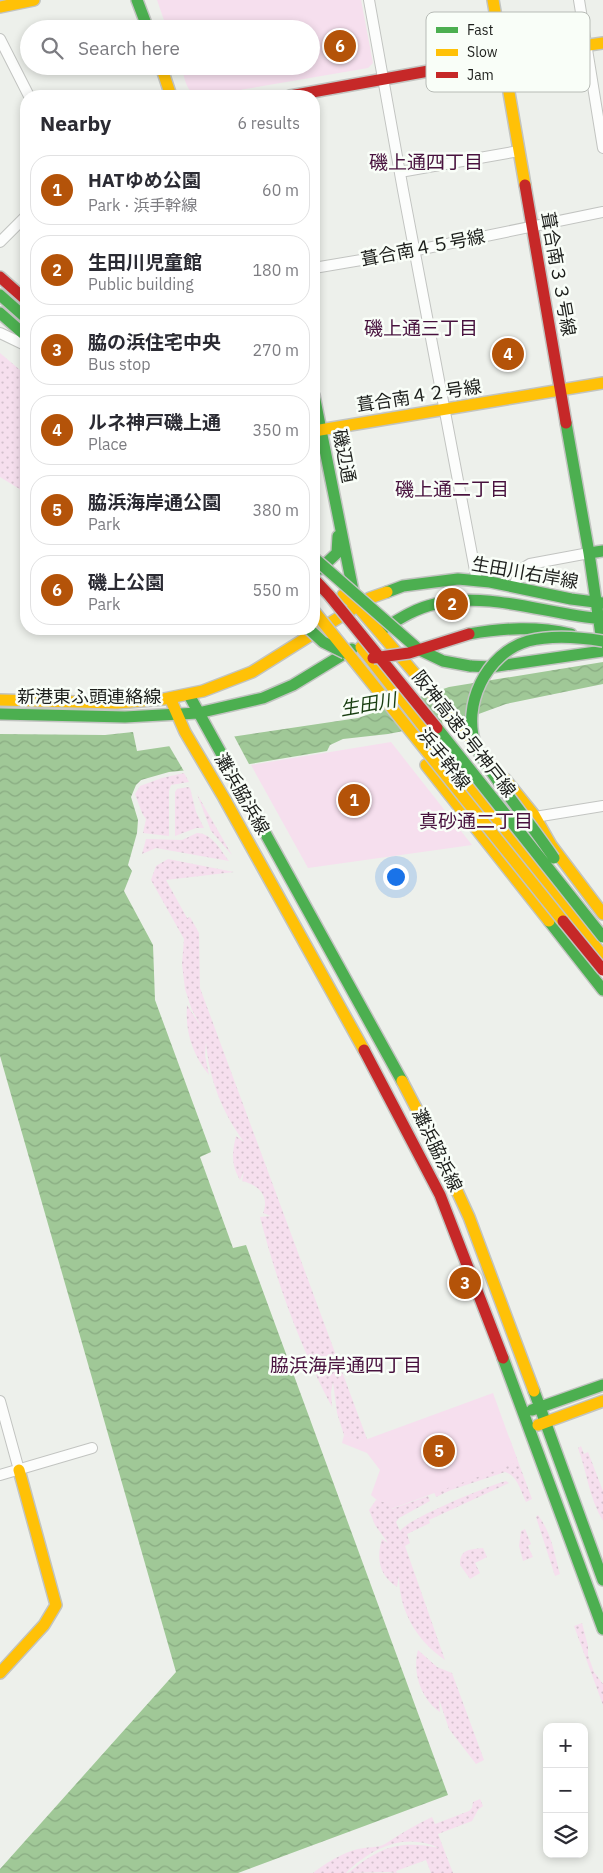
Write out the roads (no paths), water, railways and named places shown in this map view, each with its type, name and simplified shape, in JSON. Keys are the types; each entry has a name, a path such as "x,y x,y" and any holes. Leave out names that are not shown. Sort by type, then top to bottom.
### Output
{"main road":[{"path":"0,6 34,0"},
{"path":"138,0 145,20"},
{"path":"590,45 603,43"},
{"path":"320,91 426,72"},
{"path":"164,75 170,90"},
{"name":"葺合南３３号線","path":"509,92 560,390 589,553 600,603 603,650"},
{"path":"0,277 20,295"},
{"path":"0,284 20,302"},
{"path":"0,295 20,313"},
{"path":"0,313 20,336"},
{"path":"0,322 20,338"},
{"path":"0,327 20,339"},
{"name":"葺合南４２号線","path":"320,431 603,383"},
{"name":"磯辺通","path":"320,444 356,606"},
{"name":"磯辺通","path":"320,569 337,553 339,523"},
{"path":"589,553 603,551"},
{"path":"320,563 418,649 443,661 470,666 490,666 603,650"},
{"name":"浜手幹線","path":"320,573 356,606 517,793 551,845 603,914"},
{"name":"生田川右岸線","path":"356,606 380,594 403,586 458,579 600,603"},
{"name":"阪神高速3号神戸線","path":"320,585 407,690 601,935"},
{"name":"生田川右岸線","path":"378,632 404,616 420,609 452,601 500,602 570,616 601,619"},
{"path":"320,623 338,618 356,606"},
{"path":"338,618 603,958"},
{"path":"320,619 508,855 603,970"},
{"name":"浜手幹線","path":"320,628 603,990"},
{"path":"315,635 339,652 371,658 398,656 469,634 497,628 538,628 562,631 603,641"},
{"path":"177,715 198,713 263,698 293,686 378,632"},
{"path":"170,698 189,695 232,681 252,672 302,635"},
{"path":"583,637 522,643 509,650 487,672 473,702 471,721 473,738 486,764 552,856 601,935"},
{"name":"灘浜脇浜線","path":"189,695 209,735 409,1094 440,1154 472,1226 603,1580"},
{"name":"灘浜脇浜線","path":"170,698 189,738 211,774 412,1136 440,1195 470,1266 603,1629"},
{"name":"新港東ふ頭連絡線","path":"0,700 96,702 151,701 170,698"},
{"name":"新港東ふ頭連絡線","path":"0,714 91,717 177,715"},
{"path":"524,1413 603,1385"},
{"path":"530,1428 603,1401"},
{"path":"0,1673 44,1624 56,1605 20,1470"}],"street":[{"path":"369,0 476,581"},
{"path":"0,39 26,90"},
{"path":"590,70 603,148"},
{"path":"400,172 520,151"},
{"name":"葺合南４５号線","path":"320,267 603,212"},
{"path":"0,242 20,222"},
{"path":"0,333 20,341"},
{"path":"514,587 520,570 530,564 589,553"},
{"path":"535,818 603,806"},
{"path":"0,1401 20,1470"},
{"path":"0,1475 92,1448"}],"water":[{"path":"603,662 603,684 506,704 465,719 388,734 343,739 330,745 327,751 250,764 169,772 141,780 136,785 131,797 138,820 137,833 128,865 132,871 124,891 153,945 155,1000 211,1152 200,1157 233,1248 246,1245 448,1795 238,1873 0,1873 0,1869 176,1672 0,1056 0,734 105,735 133,732 137,751 358,718 449,687"}],"place":[{"name":"磯上公園","path":"340,46"},
{"name":"ルネ神戸磯上通","path":"508,354"},
{"name":"生田川児童館","path":"452,604"},
{"name":"HATゆめ公園","path":"354,800"},
{"name":"脇の浜住宅中央","path":"465,1283"},
{"name":"脇浜海岸通公園","path":"439,1451"}],"district":[{"name":"磯上通四丁目","path":"426,162"},
{"name":"磯上通三丁目","path":"421,328"},
{"name":"磯上通二丁目","path":"452,489"},
{"name":"真砂通二丁目","path":"476,821"},
{"name":"脇浜海岸通四丁目","path":"346,1365"}],"water label":[{"name":"生田川","path":"368,704"}]}
